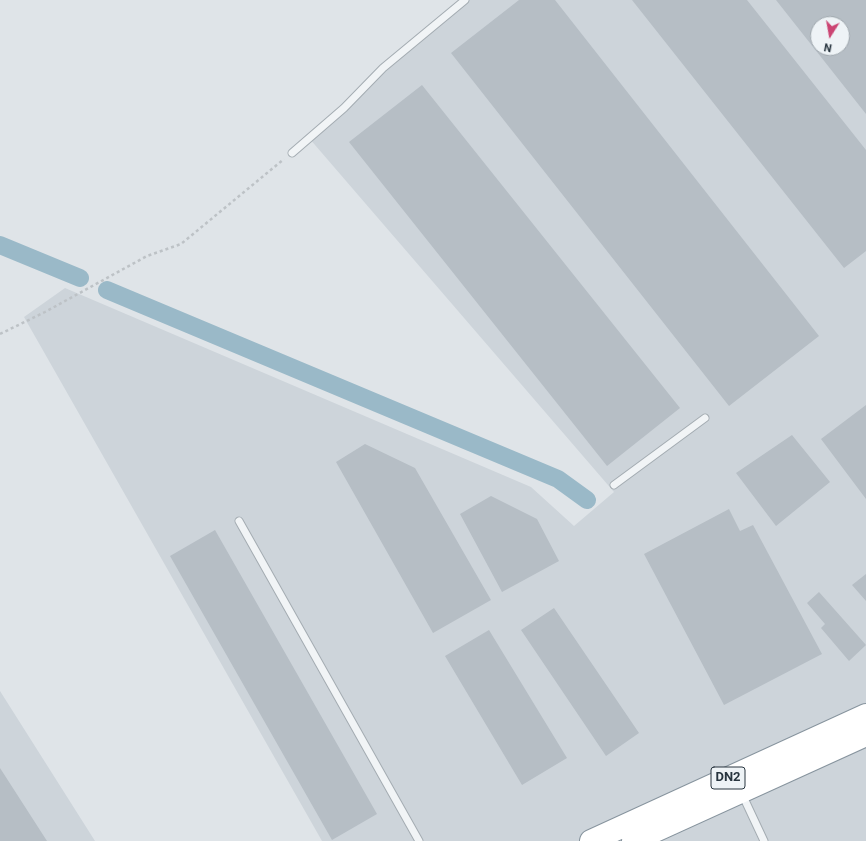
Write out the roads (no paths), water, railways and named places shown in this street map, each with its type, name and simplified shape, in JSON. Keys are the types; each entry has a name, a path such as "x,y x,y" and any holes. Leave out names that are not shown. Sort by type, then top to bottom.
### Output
{"highway":[{"name":"DN2","path":"591,841 866,716"},
{"name":"DN2","path":"633,841 866,735"}],"lane":[{"path":"292,153 344,108 383,68 465,0"},
{"path":"614,485 706,418"},
{"path":"239,521 419,841"},
{"path":"741,792 764,841"}],"waterway":[{"path":"0,245 80,278"},
{"path":"107,290 558,479 587,500"}]}
